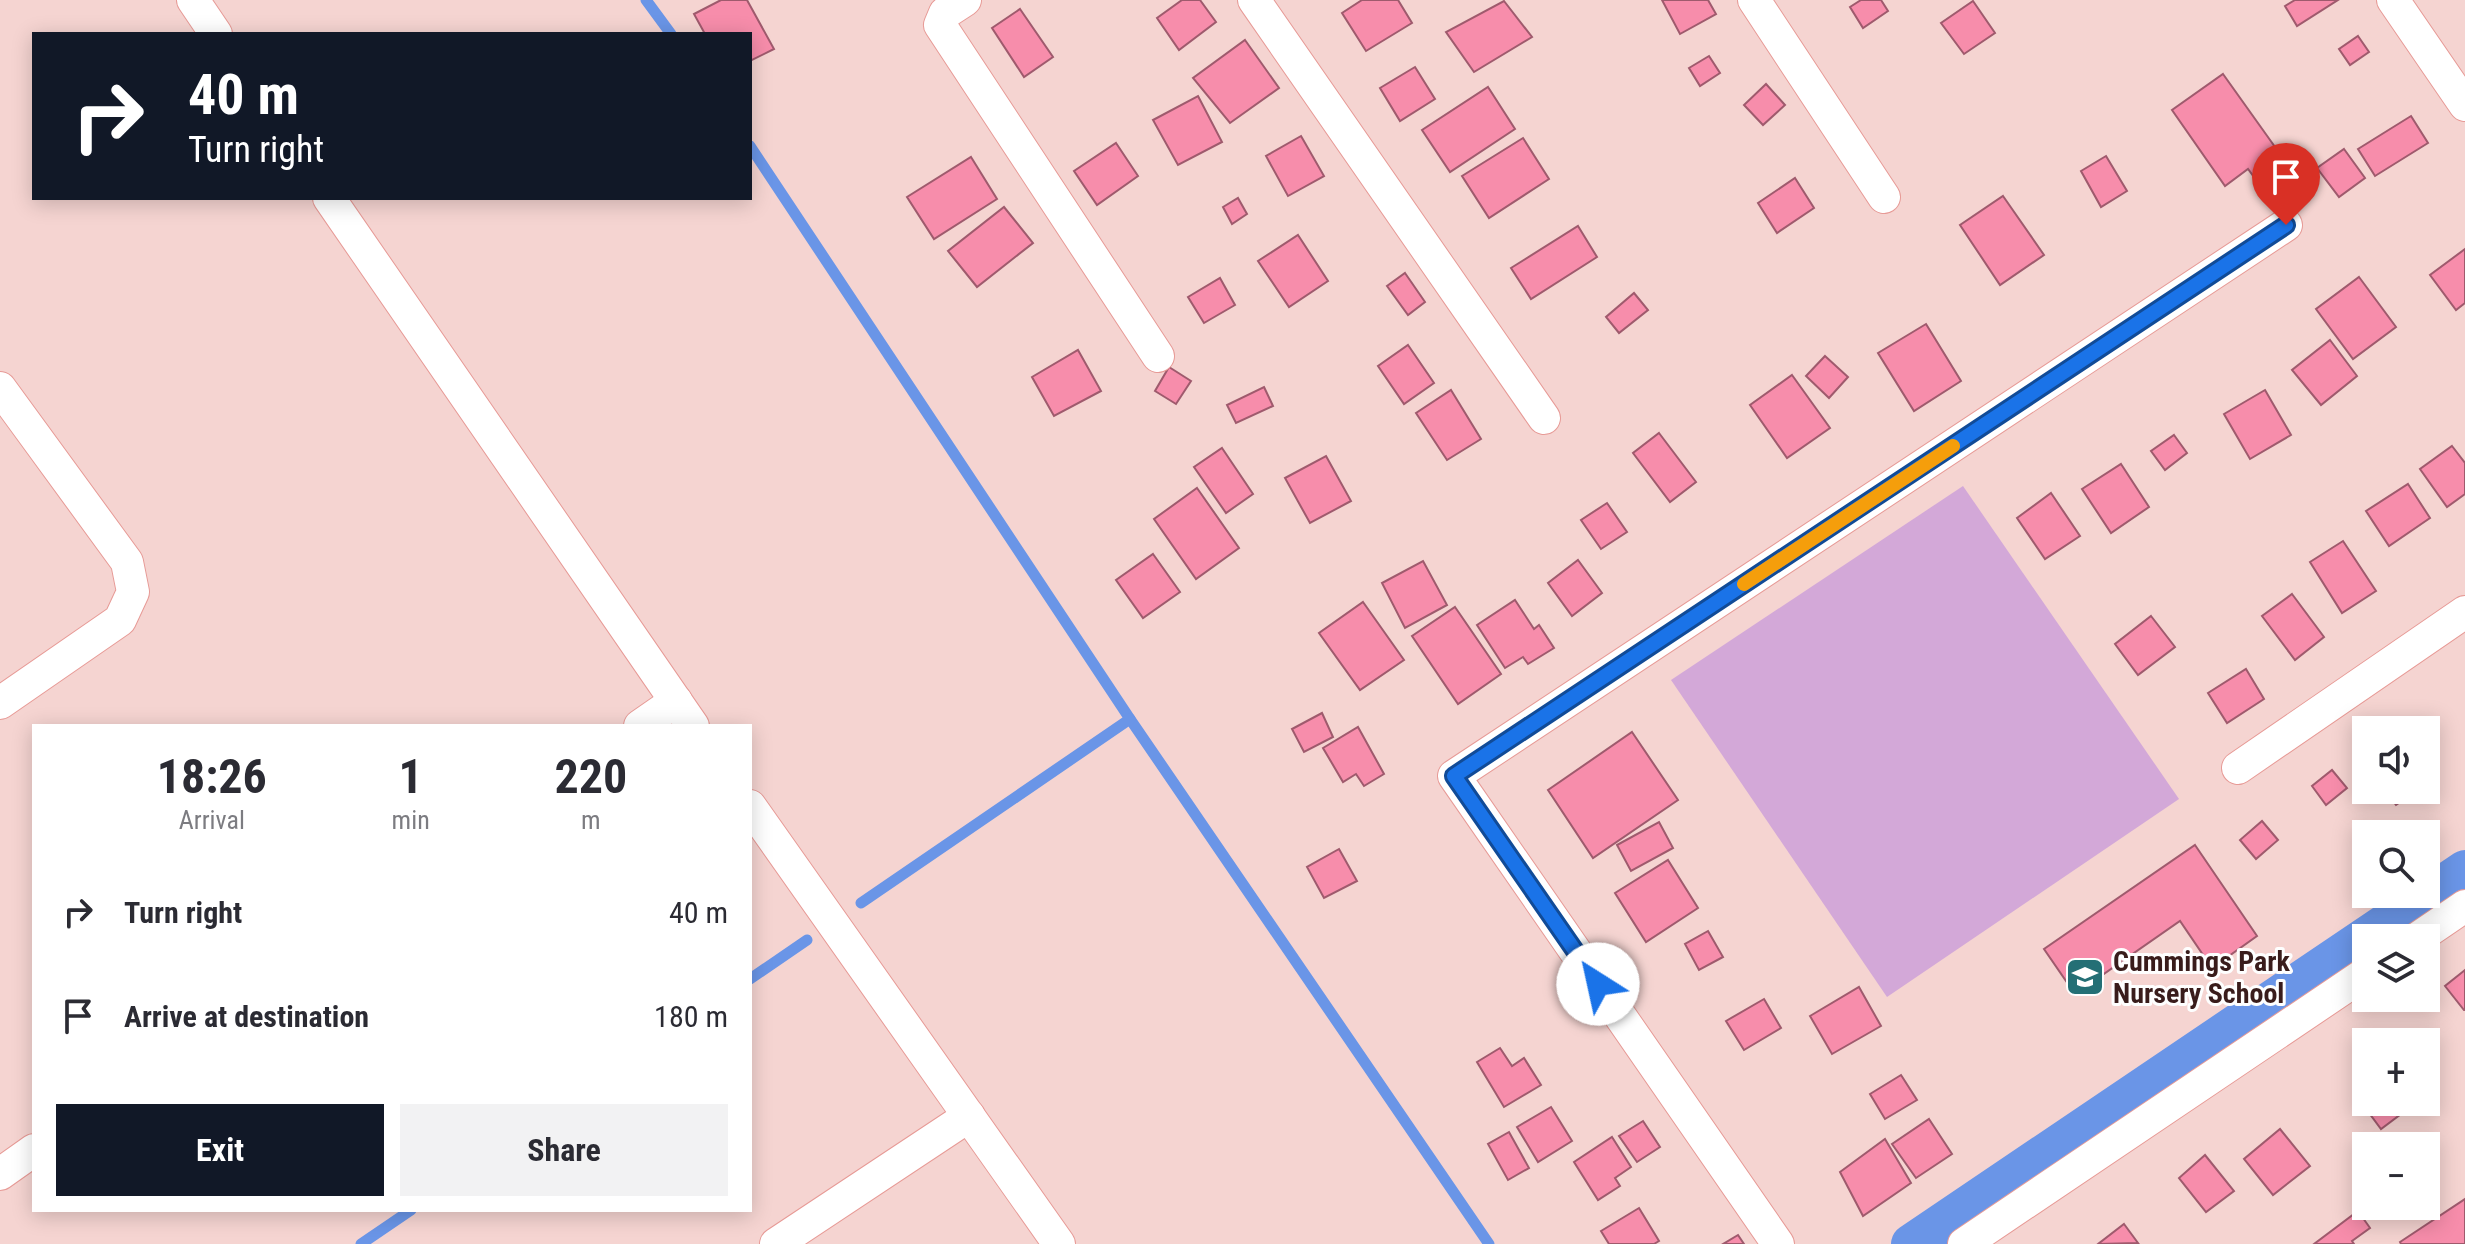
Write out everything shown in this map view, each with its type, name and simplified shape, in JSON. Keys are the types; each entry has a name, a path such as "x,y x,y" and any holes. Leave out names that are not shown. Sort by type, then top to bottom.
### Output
{"street":[{"path":"193,0 215,32"},
{"path":"965,0 945,13 940,25 1158,356"},
{"path":"1254,0 1544,418"},
{"path":"1754,0 1884,197"},
{"path":"2393,0 2465,105"},
{"path":"330,200 685,713 647,724"},
{"path":"1778,1244 1454,776 2286,225"},
{"path":"0,388 127,562 133,592 120,620 0,703"},
{"path":"2238,768 2465,612"},
{"path":"752,809 1059,1244"},
{"path":"2439,924 2465,906"},
{"path":"1964,1244 2352,982"},
{"path":"776,1244 969,1116"},
{"path":"0,1174 32,1151"}],"shaded area":[{"path":"1963,486 2179,799 1887,997 1671,680"}],"building":[{"path":"721,0 747,0 774,49 752,60 752,32 704,32 694,14"},
{"path":"1182,0 1200,0 1216,22 1179,50 1157,18"},
{"path":"1362,0 1398,0 1412,23 1366,51 1342,13"},
{"path":"1662,0 1708,0 1716,14 1680,34"},
{"path":"1861,0 1881,0 1888,11 1863,28 1850,7"},
{"path":"2295,0 2338,0 2297,26 2285,6"},
{"path":"1504,1 1532,37 1474,72 1446,32"},
{"path":"1973,1 1995,33 1964,54 1941,23"},
{"path":"1020,9 1053,57 1024,77 992,28"},
{"path":"2358,36 2369,52 2350,65 2339,49"},
{"path":"1245,40 1279,88 1230,123 1193,78"},
{"path":"1709,56 1720,73 1700,86 1689,68"},
{"path":"1415,67 1435,99 1400,121 1380,88"},
{"path":"2223,74 2285,161 2257,181 2248,169 2225,186 2172,110"},
{"path":"1766,84 1785,105 1763,125 1744,105"},
{"path":"1488,87 1515,129 1450,172 1422,130"},
{"path":"1198,96 1222,142 1178,165 1153,120"},
{"path":"2411,116 2428,143 2375,176 2358,149"},
{"path":"1301,136 1324,176 1288,196 1266,156"},
{"path":"1523,138 1549,179 1489,218 1462,176"},
{"path":"1116,143 1138,176 1097,205 1074,171"},
{"path":"2344,149 2365,178 2339,197 2317,168"},
{"path":"2106,156 2127,191 2101,207 2081,171"},
{"path":"971,157 997,199 934,239 907,197"},
{"path":"1795,178 1814,208 1777,233 1758,203"},
{"path":"2003,196 2044,255 2000,285 1960,225"},
{"path":"1238,198 1247,214 1232,224 1223,207"},
{"path":"1004,207 1033,243 977,287 948,251"},
{"path":"1578,226 1597,257 1531,299 1511,268"},
{"path":"1298,235 1328,281 1289,307 1258,261"},
{"path":"2465,249 2465,303 2456,310 2430,275"},
{"path":"1405,273 1425,302 1408,315 1387,286"},
{"path":"2359,277 2396,327 2353,359 2316,309"},
{"path":"1220,278 1235,305 1204,323 1188,297"},
{"path":"1634,293 1648,310 1619,333 1606,317"},
{"path":"1926,324 1961,381 1914,411 1878,353"},
{"path":"2330,340 2357,376 2321,405 2292,370"},
{"path":"1408,345 1434,383 1404,404 1378,366"},
{"path":"1078,350 1101,391 1054,416 1032,377"},
{"path":"1825,356 1848,377 1829,398 1806,376"},
{"path":"1169,367 1191,381 1176,404 1155,391"},
{"path":"1792,375 1830,428 1787,458 1750,405"},
{"path":"1264,387 1273,406 1236,423 1227,405"},
{"path":"1451,390 1481,439 1447,460 1416,413"},
{"path":"2265,390 2291,435 2250,459 2224,414"},
{"path":"1659,433 1696,482 1670,502 1633,453"},
{"path":"2174,435 2187,453 2165,470 2151,451"},
{"path":"2452,446 2465,463 2465,494 2447,507 2420,469"},
{"path":"1222,448 1253,494 1226,513 1194,467"},
{"path":"1326,456 1351,501 1310,523 1285,478"},
{"path":"2121,464 2149,507 2111,533 2082,489"},
{"path":"2408,484 2430,518 2389,546 2366,511"},
{"path":"1197,488 1239,548 1196,579 1154,519"},
{"path":"2051,493 2080,536 2045,559 2017,518"},
{"path":"1607,503 1627,532 1601,549 1581,520"},
{"path":"2343,541 2376,591 2342,613 2310,562"},
{"path":"1153,554 1180,592 1143,618 1116,580"},
{"path":"1578,560 1602,593 1572,616 1548,583"},
{"path":"1423,561 1447,605 1405,628 1382,583"},
{"path":"2292,594 2324,637 2295,660 2262,616"},
{"path":"1515,600 1534,629 1539,625 1554,648 1528,664 1523,657 1505,668 1477,625"},
{"path":"1363,602 1404,660 1360,690 1319,633"},
{"path":"1455,607 1501,674 1458,704 1412,636"},
{"path":"2151,616 2175,647 2138,675 2115,644"},
{"path":"2246,669 2264,699 2227,723 2208,693"},
{"path":"1322,713 1333,737 1304,752 1292,729"},
{"path":"1358,727 1384,774 1364,786 1356,774 1343,782 1323,748"},
{"path":"1632,732 1678,800 1593,858 1548,790"},
{"path":"2332,770 2347,788 2326,805 2312,786"},
{"path":"2262,821 2278,840 2256,859 2240,840"},
{"path":"1659,822 1673,848 1631,871 1617,845"},
{"path":"2195,845 2257,936 2212,968 2180,921 2075,994 2044,949"},
{"path":"1339,849 1357,881 1324,898 1307,867"},
{"path":"1668,860 1698,908 1646,942 1615,893"},
{"path":"1708,931 1723,957 1699,970 1685,944"},
{"path":"2465,970 2465,1010 2464,1010 2445,986"},
{"path":"1859,987 1881,1026 1832,1054 1810,1016"},
{"path":"1764,999 1781,1028 1744,1050 1726,1021"},
{"path":"1500,1048 1512,1066 1524,1058 1541,1085 1504,1107 1477,1062"},
{"path":"1901,1075 1917,1100 1885,1119 1870,1094"},
{"path":"1551,1107 1572,1141 1538,1162 1517,1127"},
{"path":"2371,1116 2398,1116 2381,1129"},
{"path":"1929,1119 1952,1154 1916,1178 1892,1144"},
{"path":"1643,1121 1660,1147 1637,1162 1619,1136"},
{"path":"2280,1129 2310,1166 2273,1195 2244,1159"},
{"path":"1509,1132 1529,1168 1508,1180 1488,1144"},
{"path":"1612,1137 1631,1167 1615,1178 1620,1186 1598,1200 1574,1162"},
{"path":"1885,1139 1911,1183 1863,1216 1840,1172"},
{"path":"2205,1155 2234,1191 2206,1212 2179,1178"},
{"path":"2465,1199 2465,1244 2401,1244 2433,1220 2440,1220 2440,1216"},
{"path":"1639,1208 1659,1241 1654,1244 1609,1244 1601,1231"},
{"path":"2352,1216 2352,1220 2364,1220 2370,1228 2352,1241 2354,1244 2314,1244"},
{"path":"2124,1224 2138,1243 2098,1244"},
{"path":"1738,1235 1744,1244 1723,1244"}],"waterway":[{"path":"646,0 670,32"},
{"path":"752,149 1130,719 1489,1244"},
{"path":"861,903 1130,719"},
{"path":"1911,1244 2465,870"},
{"path":"752,978 807,940"},
{"path":"361,1244 408,1212"}],"slow traffic":[{"path":"1744,584 1953,446"}],"place":[{"name":"Cummings Park Nursery School","path":"2085,977"}],"route":[{"path":"1598,984 1454,776 2286,225"}]}
